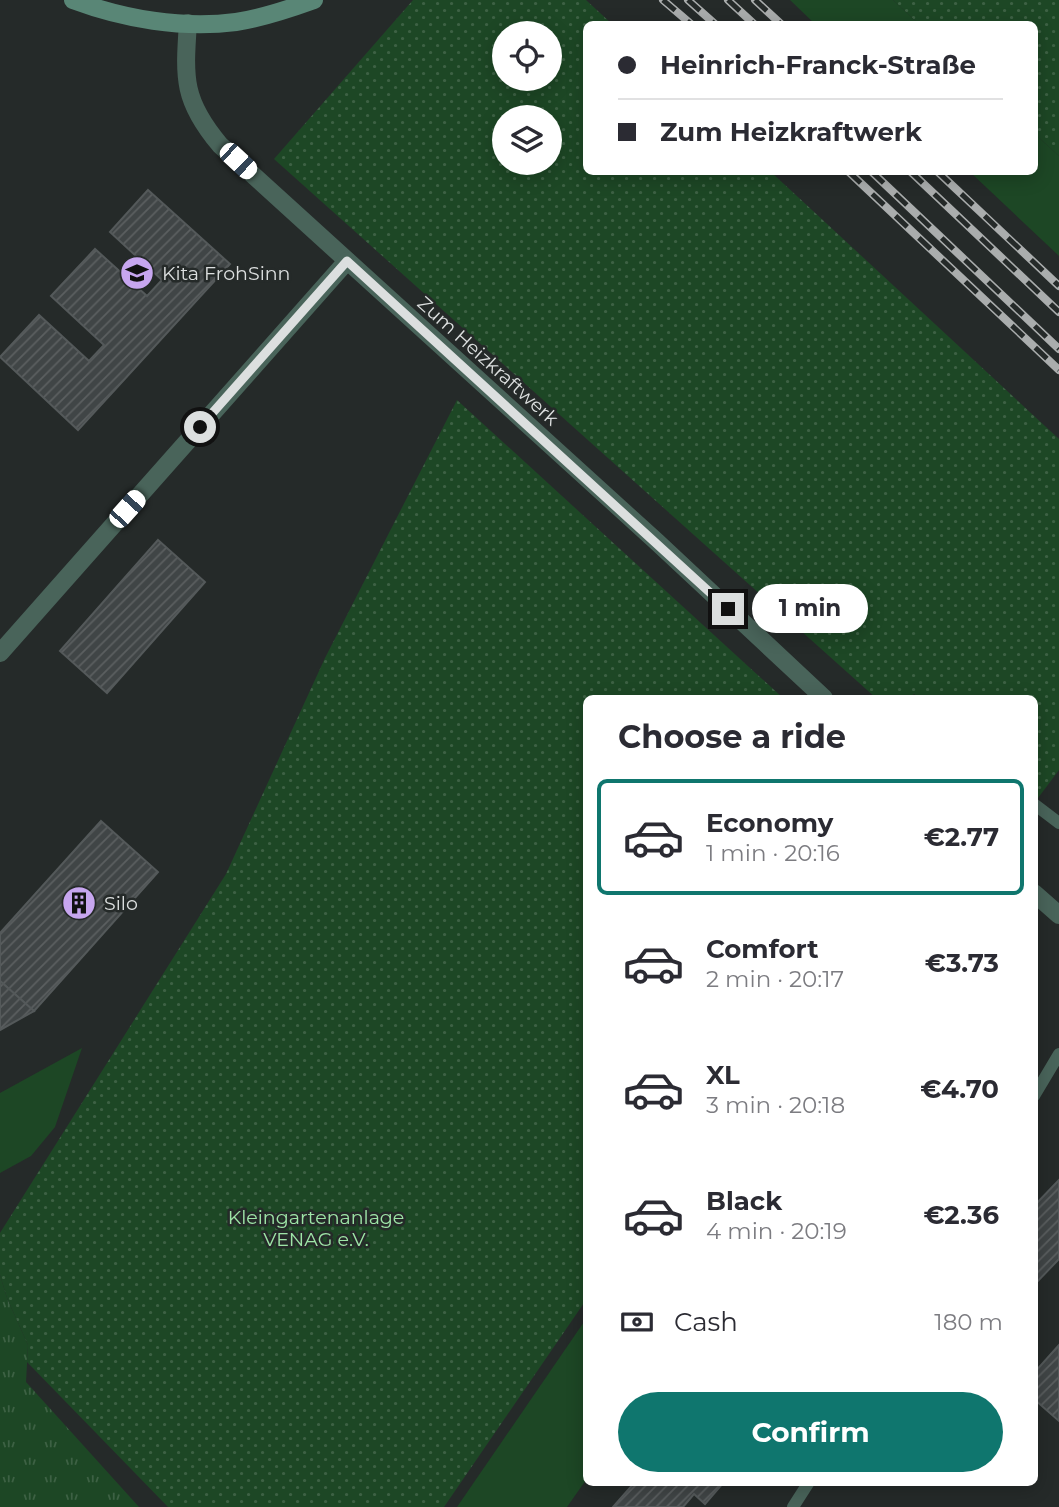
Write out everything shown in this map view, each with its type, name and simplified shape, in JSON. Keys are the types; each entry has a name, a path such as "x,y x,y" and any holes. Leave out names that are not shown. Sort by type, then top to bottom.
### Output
{"main road":[{"path":"73,0 138,19 188,23 236,22 314,0"}],"street":[{"name":"Zum Heizkraftwerk","path":"188,23 186,77 189,95 201,122 220,145 657,542 821,695"},
{"path":"0,653 347,261"},
{"path":"1038,896 1059,915"}],"lane":[{"path":"1038,807 1059,824"},
{"path":"1038,1089 1059,1054"},
{"path":"793,1507 806,1486"}],"green space":[{"path":"413,0 586,0 609,21 583,21 583,175 774,175 1059,439 1059,770 1038,798 1038,695 873,695 274,159"},
{"path":"790,0 893,0 916,21 812,21"},
{"path":"893,0 1059,0 1059,156 1038,137 1038,21 916,21"},
{"path":"1038,137 1059,156 1059,256 973,175 1038,175"},
{"name":"Kleingartenanlage VENAG e.V.","path":"457,400 780,695 583,695 583,1304 444,1507 168,1507 27,1362 28,1345 0,1275 0,1233 226,874 325,658"},
{"path":"82,1048 55,1127 31,1156 0,1173 0,1093"},
{"path":"0,1275 28,1345 26,1382 139,1507 0,1507"},
{"path":"583,1323 583,1484 567,1507 457,1507"}],"building":[{"path":"148,190 230,264 78,430 0,357 39,315 89,361 104,345 51,296 95,249 147,296 162,280 110,232"},
{"path":"158,540 205,582 107,693 60,651"},
{"name":"Silo","path":"101,821 158,872 34,1011 0,981 0,933"},
{"path":"0,981 34,1011 0,1030"},
{"path":"1059,1180 1059,1259 1038,1281 1038,1202"},
{"path":"1059,1345 1059,1421 1038,1403 1038,1369"},
{"path":"631,1486 721,1486 705,1504 694,1494 683,1507 613,1507"}],"railway":[{"path":"663,0 688,21"},
{"path":"688,0 712,21"},
{"path":"728,0 751,21"},
{"path":"755,0 778,21"},
{"path":"852,175 1059,370"},
{"path":"875,175 1059,349"},
{"path":"914,175 1059,312"},
{"path":"941,175 1059,286"}],"place":[{"name":"Kita FrohSinn","path":"137,273"},
{"name":"Silo","path":"79,903"}],"route":[{"path":"200,427 347,261 728,609"}]}
